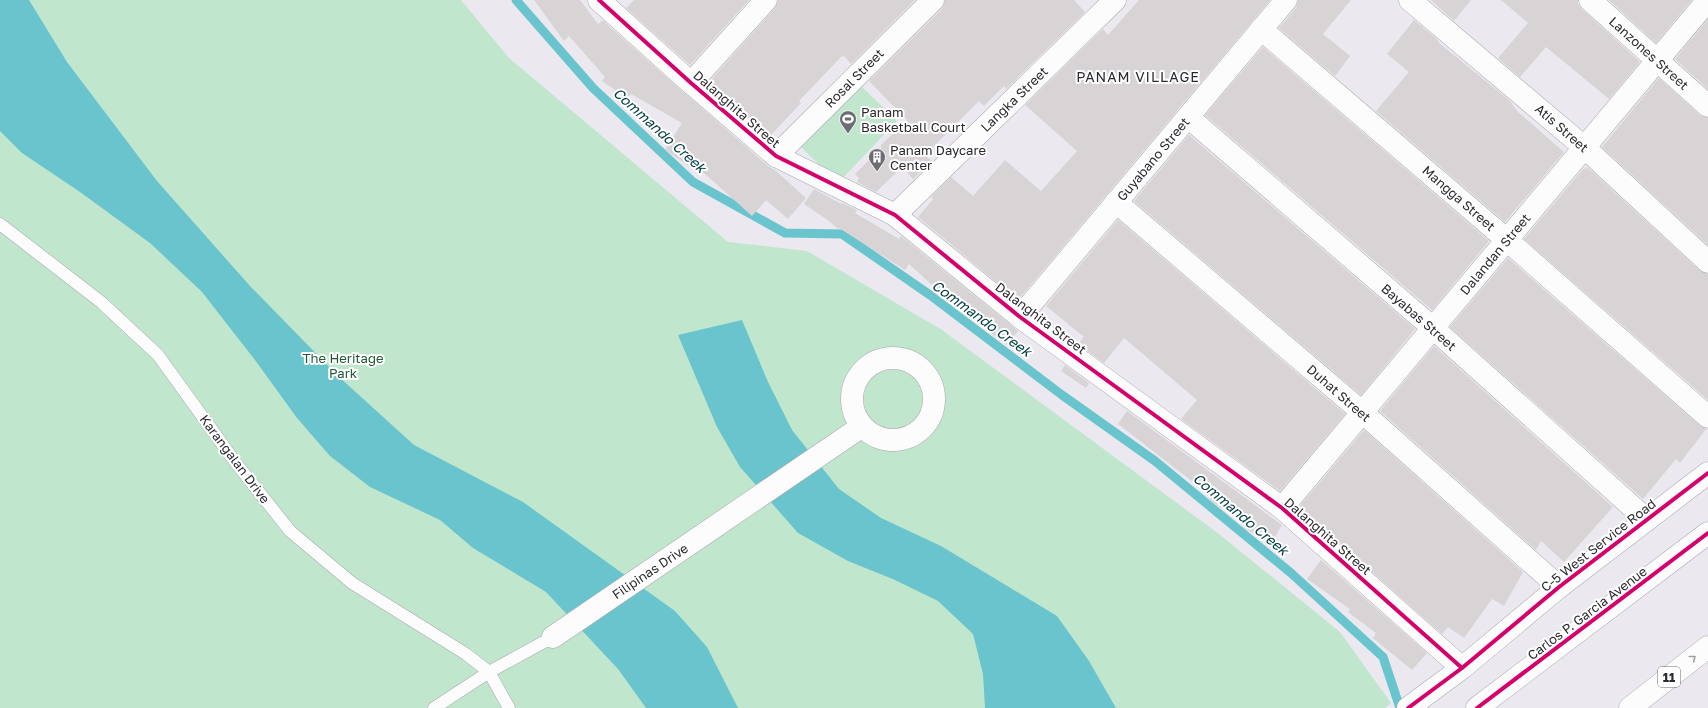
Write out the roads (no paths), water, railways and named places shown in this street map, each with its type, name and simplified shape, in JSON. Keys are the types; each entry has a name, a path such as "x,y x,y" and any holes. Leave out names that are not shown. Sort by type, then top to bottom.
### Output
{"street":[{"path":"691,83 766,0"},
{"name":"Rosal Street","path":"776,156 932,0"},
{"name":"Langka Street","path":"895,215 1115,0"},
{"name":"Guyabano Street","path":"1020,317 1286,0"},
{"name":"Atis Street","path":"1410,0 1585,148 1708,262"},
{"name":"Lanzones Street","path":"1590,0 1708,106"},
{"name":"Dalandan Street","path":"1282,508 1708,0"},
{"name":"Dalanghita Street","path":"612,5 691,83 776,156 895,215 1020,317 1282,508 1462,668"},
{"name":"Mangga Street","path":"1261,29 1507,240 1708,417"},
{"name":"Bayabas Street","path":"1188,117 1432,328 1647,520"},
{"name":"Duhat Street","path":"1116,202 1362,412 1559,587"},
{"name":"Filipinas Drive","path":"553,637 856,431"},
{"name":"C-5 West Service Road","path":"1408,708 1462,668 1559,587 1708,473"},
{"name":"Carlos P. Garcia Avenue","path":"1477,708 1708,533"},
{"name":"11","path":"1630,708 1708,647"}],"lane":[{"name":"Karangalan Drive","path":"0,224 102,302 158,355 236,463 290,531 352,583 466,654 489,672"},
{"name":"Filipinas Drive","path":"434,708 489,672 553,637"},
{"path":"489,672 510,708"}],"water":[{"path":"0,0 29,0 67,62 157,181 250,286 338,376 414,445 523,502 675,611 707,647 738,708 646,708 618,669 546,592 473,548 440,520 370,487 330,456 297,418 255,360 202,292 150,243 80,192 22,153 0,131"},
{"path":"742,320 768,382 792,430 839,489 881,518 941,546 1057,616 1089,661 1116,708 985,708 983,674 973,634 938,601 895,580 848,561 798,533 740,467 717,427 678,335"}],"waterway":[{"name":"Commando Creek","path":"516,0 593,88 693,182 785,233 842,234 930,295 1062,395 1155,461 1291,573 1383,657 1400,708"}],"place":[{"name":"Panam Basketball Court","path":"848,134"},
{"name":"Panam Daycare Center","path":"877,172"}],"district":[{"name":"PANAM VILLAGE","path":"1138,76"}],"park label":[{"name":"The Heritage Park","path":"343,366"}]}
